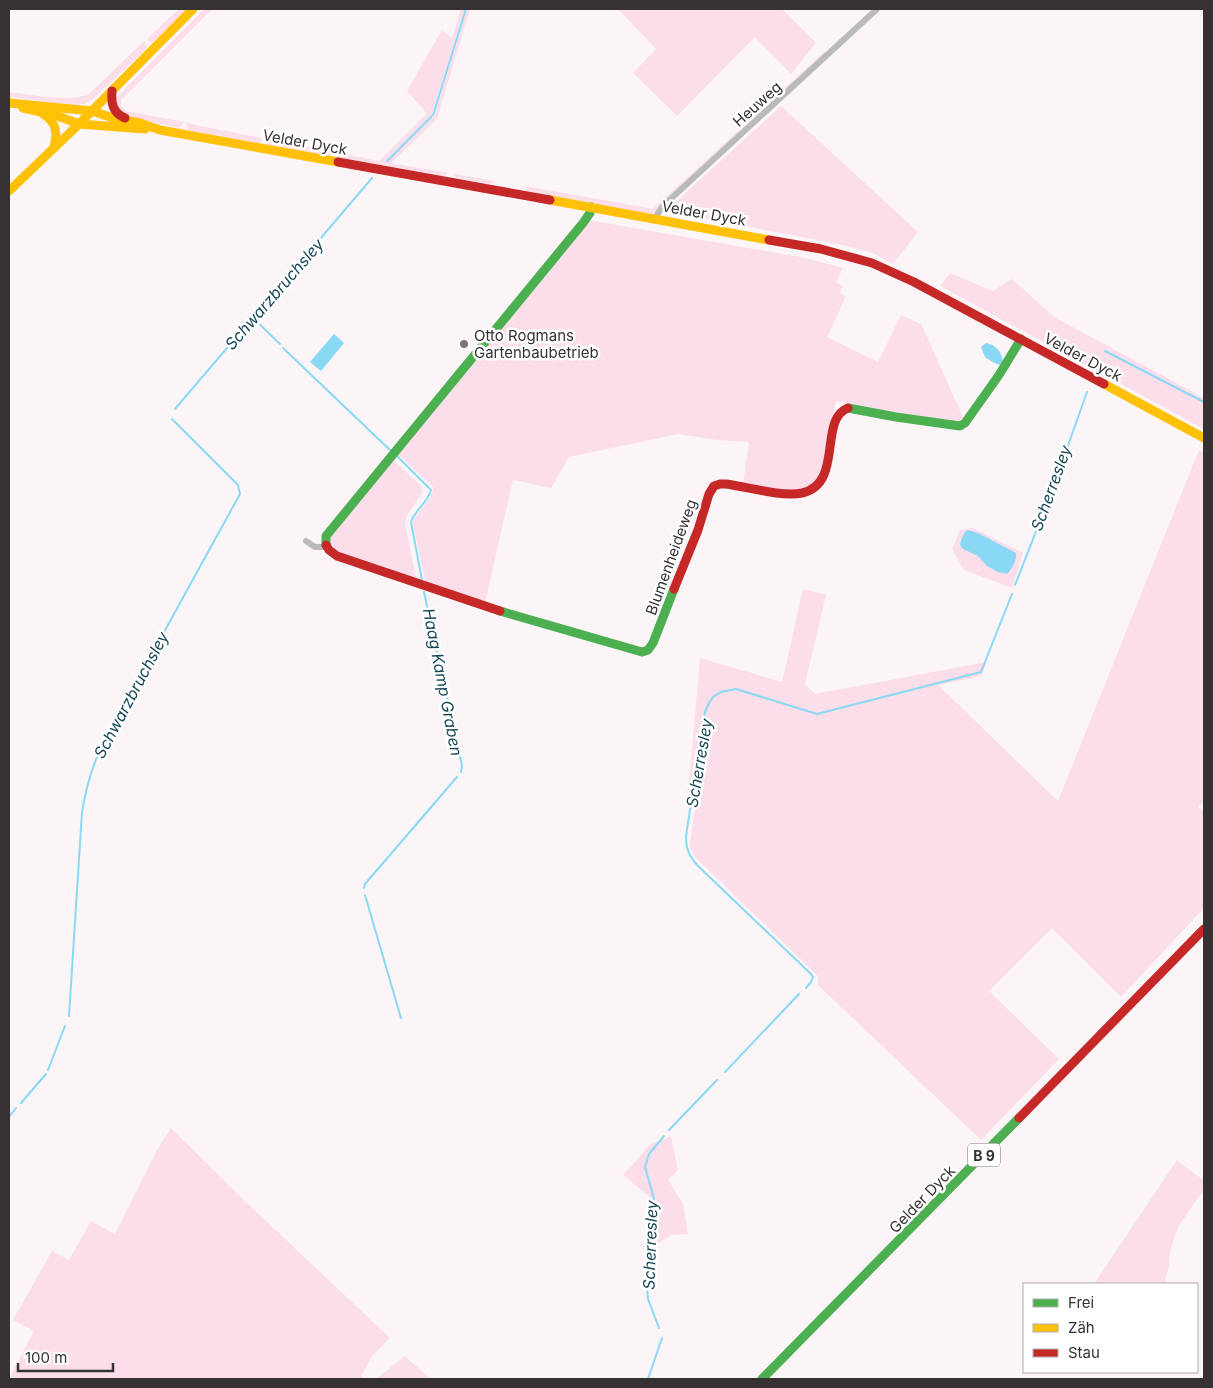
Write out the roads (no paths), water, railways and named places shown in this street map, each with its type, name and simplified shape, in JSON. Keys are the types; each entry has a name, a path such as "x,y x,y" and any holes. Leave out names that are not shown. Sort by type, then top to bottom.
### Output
{"main road":[{"path":"9,191 79,124 193,9"},
{"path":"112,91 111,106 117,114 134,122"},
{"name":"Velder Dyck","path":"9,103 92,110 113,118 160,130"},
{"name":"Velder Dyck","path":"9,103 33,111 55,115 79,124 160,130 821,249 872,263 914,282 1204,438"},
{"path":"33,111 45,115 55,124 58,132 54,148"},
{"path":"326,546 324,542 326,536 583,223 590,213 591,207"},
{"name":"Blumenheideweg","path":"326,546 327,549 337,556 484,606 644,652 650,649 653,643 699,528 708,493 713,486 722,484 787,495 808,492 816,488 821,484 824,477 835,421 838,414 849,408 960,426 965,423 999,375 1021,339"},
{"name":"Gelder Dyck","path":"762,1379 840,1302 1204,929"}],"street":[{"name":"Heuweg","path":"655,218 663,206 877,9"},
{"name":"Blumenheideweg","path":"306,542 315,547 326,546"}],"water":[{"path":"334,334 344,343 321,371 310,362"},
{"path":"986,343 992,345 1000,352 1003,362 1000,365 985,357 981,347"},
{"path":"968,530 978,533 1016,553 1014,564 1007,574 987,566 978,556 963,549 960,545 961,541"}],"waterway":[{"name":"Schwarzbruchsley","path":"387,161 433,115 466,9"},
{"name":"Schwarzbruchsley","path":"175,409 372,178"},
{"name":"Haag Kamp Graben","path":"253,318 280,344"},
{"name":"Haag Kamp Graben","path":"283,348 391,451"},
{"name":"Scherresley","path":"1105,351 1204,402"},
{"name":"Scherresley","path":"1015,585 1053,488 1087,392"},
{"name":"Schwarzbruchsley","path":"69,1016 82,812 93,768 103,743 240,494 238,485 172,419"},
{"name":"Haag Kamp Graben","path":"397,456 431,490 411,522 422,580"},
{"name":"Haag Kamp Graben","path":"424,592 462,766 461,772"},
{"name":"Scherresley","path":"806,988 813,977 811,974 698,866 689,852 686,836 705,712 709,703 713,697 721,692 736,689 817,714 981,672 1012,594"},
{"name":"Haag Kamp Graben","path":"364,888 365,884 457,777"},
{"name":"Haag Kamp Graben","path":"365,895 401,1018"},
{"name":"Scherresley","path":"725,1072 799,994"},
{"name":"Schwarzbruchsley","path":"48,1070 65,1026"},
{"name":"Schwarzbruchsley","path":"21,1103 46,1074"},
{"name":"Scherresley","path":"669,1130 717,1080"},
{"name":"Schwarzbruchsley","path":"9,1117 16,1108"},
{"name":"Scherresley","path":"659,1328 648,1299 646,1275 651,1244 654,1199 645,1167 649,1154 664,1136"},
{"name":"Scherresley","path":"648,1379 662,1338"}],"place":[{"name":"Otto Rogmans Gartenbaubetrieb","path":"464,344"}]}
